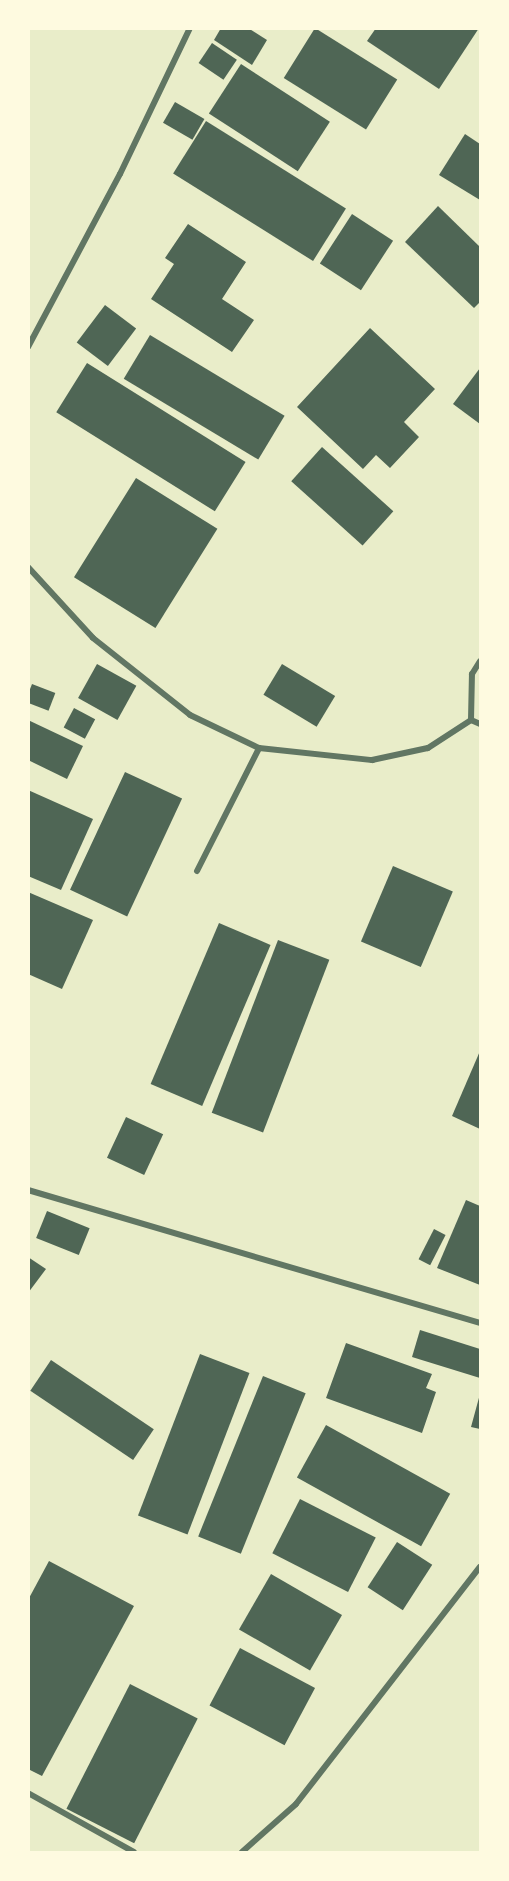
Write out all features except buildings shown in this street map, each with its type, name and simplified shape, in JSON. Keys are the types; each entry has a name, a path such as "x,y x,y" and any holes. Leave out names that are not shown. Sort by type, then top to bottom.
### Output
{"street":[{"path":"28,347 120,174 190,28"},
{"path":"28,567 93,638 190,715 259,748 372,760 428,748 471,720"},
{"path":"471,720 472,674 480,661"},
{"path":"471,720 480,724"},
{"path":"197,872 259,748"},
{"path":"28,1190 480,1323"},
{"path":"242,1852 296,1804 480,1567"},
{"path":"28,1792 134,1852"}]}
